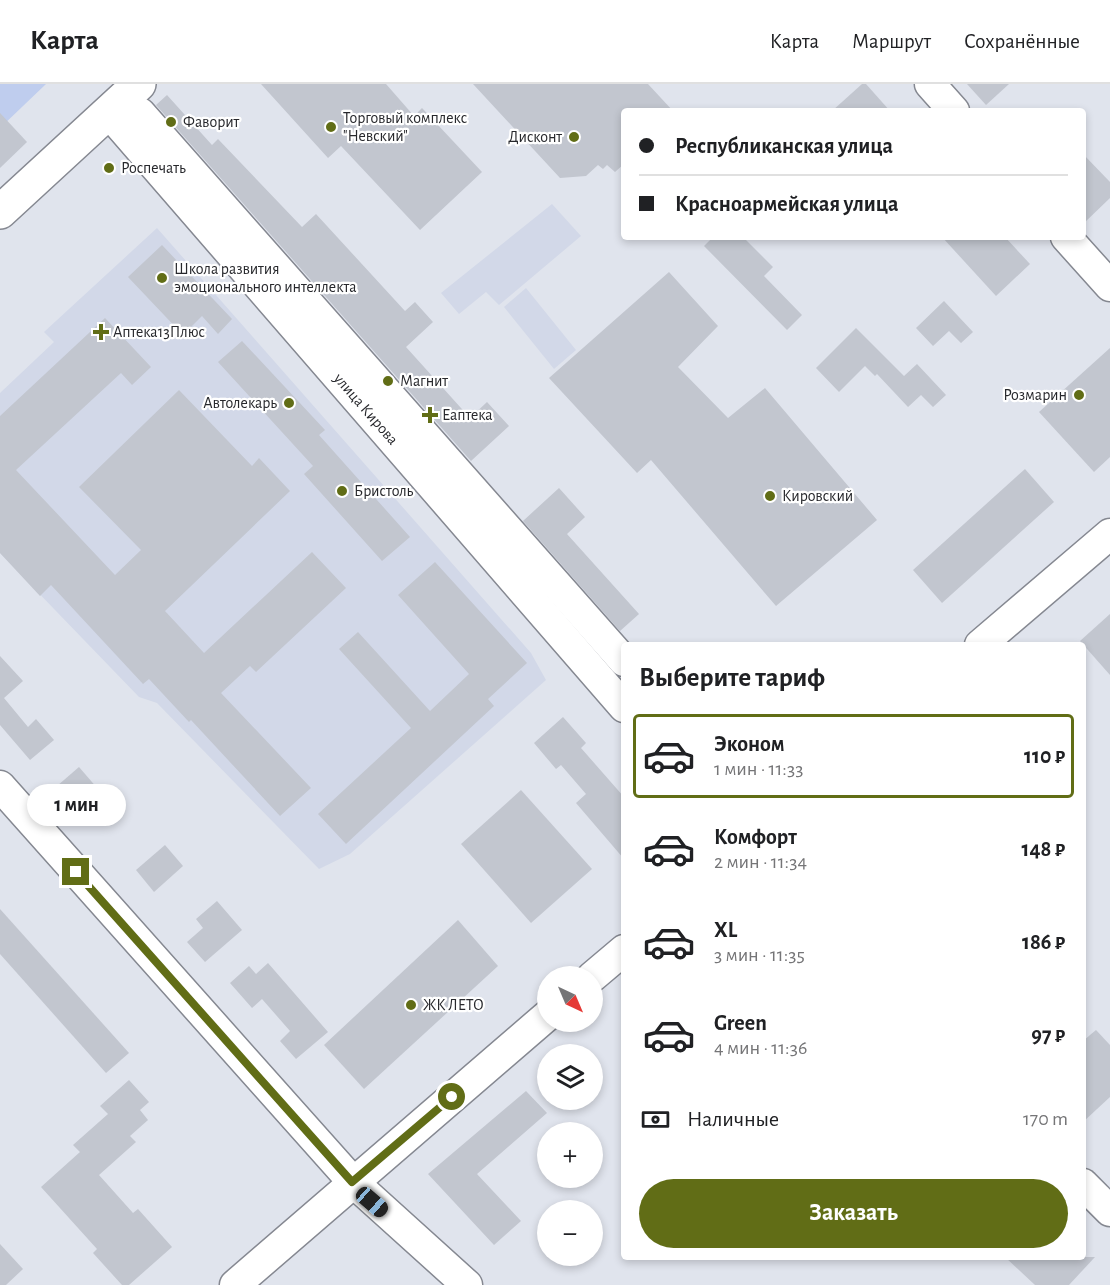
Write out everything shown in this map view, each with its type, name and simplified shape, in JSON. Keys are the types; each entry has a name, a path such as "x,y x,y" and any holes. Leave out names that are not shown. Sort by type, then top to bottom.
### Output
{"main road":[{"path":"0,212 108,112 140,98"}],"street":[{"path":"930,84 951,108"},
{"path":"140,98 621,658"},
{"name":"улица Кирова","path":"108,112 621,704"},
{"path":"1069,240 1110,286"},
{"path":"984,642 1110,534"},
{"path":"0,786 352,1182 467,1285"},
{"path":"603,968 621,953"},
{"path":"235,1285 352,1182 537,1025"},
{"path":"1086,1187 1110,1211"}],"shaded area":[{"path":"0,84 46,84 0,128"},
{"path":"552,204 581,236 499,305 486,292 459,314 441,293"},
{"path":"157,228 531,653 546,680 350,854 319,869 157,703 139,697 0,553 0,393 54,342 44,332"},
{"path":"526,288 576,350 554,369 504,307"}],"building":[{"path":"261,84 386,84 414,116 422,108 482,172 420,230 341,146 328,158"},
{"name":"Дисконт","path":"473,84 648,84 670,108 621,108 621,167 615,172 607,165 603,169 598,165 586,176 560,178"},
{"path":"862,84 866,84 887,108 835,108"},
{"path":"967,84 1009,84 986,105"},
{"path":"167,95 212,145 218,139 302,227 316,214 405,311 415,302 433,322 406,347 470,418 487,402 509,426 471,461 156,105"},
{"path":"0,113 27,142 0,168"},
{"path":"1086,157 1110,182 1110,198 1086,221"},
{"path":"710,240 746,240 773,267 764,276 802,315 787,330 704,246"},
{"path":"945,240 1008,240 1030,264 996,296"},
{"path":"162,245 232,319 218,334 202,316 183,335 128,277"},
{"path":"669,272 718,326 678,367 728,418 765,388 877,520 776,606 651,460 637,473 549,378"},
{"path":"944,301 973,332 961,343 949,331 933,346 916,328"},
{"path":"105,318 151,367 132,385 121,373 16,470 115,575 141,550 79,487 179,390 252,466 259,458 290,491 165,611 204,653 312,552 346,588 256,672 250,666 221,693 311,788 280,816 191,720 189,722 149,679 143,684 51,585 40,596 0,553 0,416"},
{"path":"856,328 904,376 917,364 946,395 933,407 921,395 908,407 877,374 875,376 865,366 839,392 816,368"},
{"path":"242,341 325,430 319,435 410,537 382,561 304,474 313,466 218,362"},
{"path":"1110,348 1110,457 1094,472 1039,412"},
{"path":"1025,469 1054,502 942,603 913,570"},
{"path":"559,488 585,517 567,534 639,614 620,631 523,521"},
{"path":"435,562 527,663 488,699 494,706 346,844 318,814 411,728 339,649 358,632 430,711 469,674 398,595"},
{"path":"1110,614 1110,675 1086,648 1086,642 1080,641"},
{"path":"0,656 23,681 4,698 28,727 36,719 54,740 30,760 0,725"},
{"path":"563,717 586,743 581,748 621,794 621,856 576,803 586,794 561,765 556,769 534,743"},
{"path":"79,767 98,789 76,809 57,786"},
{"path":"521,790 592,869 531,923 461,844"},
{"path":"165,845 183,866 154,892 136,870"},
{"path":"217,901 242,930 205,962 187,942 203,928 196,919"},
{"path":"0,909 129,1053 106,1073 0,954"},
{"name":"ЖК ЛЕТО","path":"458,920 498,966 364,1089 324,1045"},
{"path":"268,963 328,1032 296,1059 280,1041 290,1031 262,999 252,1008 230,983 249,966 256,974"},
{"path":"1096,1030 1110,1045 1110,1097 1086,1119 1086,1038"},
{"path":"129,1080 149,1102 140,1110 148,1120 130,1136 136,1142 99,1175 133,1213 138,1209 172,1247 129,1285 122,1285 93,1253 97,1249 41,1187 80,1152 73,1145 108,1114 100,1106"},
{"path":"526,1091 537,1103 537,1110 544,1110 547,1113 477,1174 521,1221 494,1245 428,1174"},
{"path":"0,1244 23,1269 6,1285 0,1285"},
{"path":"1086,1257 1095,1257 1069,1285 1035,1285 1008,1260 1086,1260"}],"place":[{"name":"Фаворит","path":"171,122"},
{"name":"Торговый комплекс \"Невский\"","path":"331,127"},
{"name":"Дисконт","path":"574,137"},
{"name":"Роспечать","path":"109,168"},
{"name":"Школа развития эмоционального интеллекта","path":"162,278"},
{"name":"Аптека13Плюс","path":"101,332"},
{"name":"Магнит","path":"388,381"},
{"name":"Розмарин","path":"1079,395"},
{"name":"Автолекарь","path":"289,403"},
{"name":"Еаптека","path":"430,415"},
{"name":"Бристоль","path":"342,491"},
{"name":"Кировский","path":"770,496"},
{"name":"ЖК ЛЕТО","path":"411,1005"}],"route":[{"path":"76,872 352,1182 452,1097"}]}
